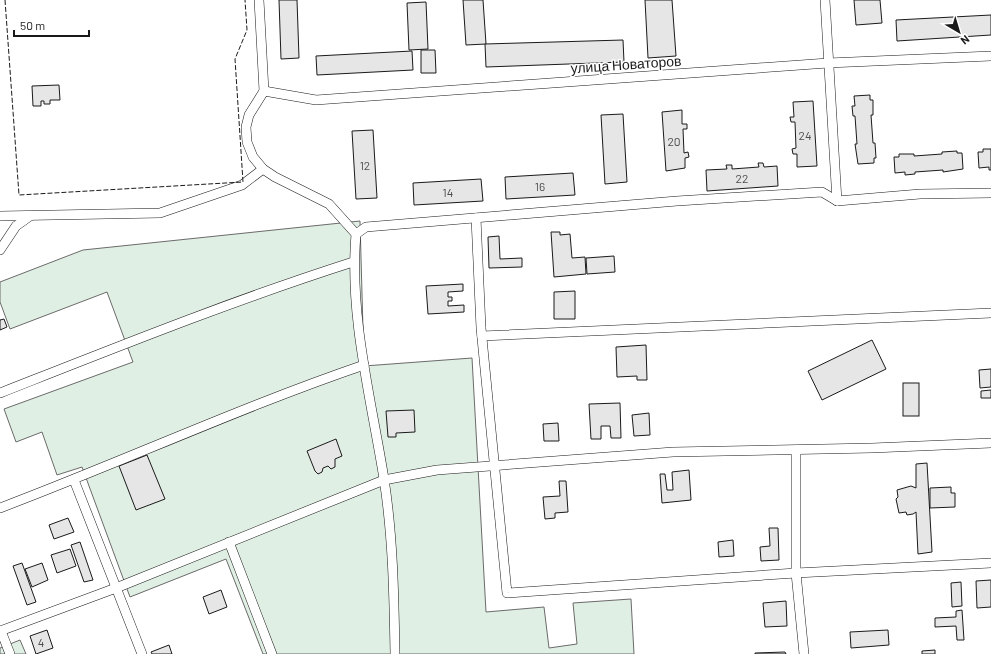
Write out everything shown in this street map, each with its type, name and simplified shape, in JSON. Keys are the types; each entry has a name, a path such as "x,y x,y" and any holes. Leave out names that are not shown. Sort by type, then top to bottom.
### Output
{"street":[{"path":"259,0 264,91 249,115 246,126 247,142 253,157 263,169 275,178 329,204 356,234 353,262 359,332 384,480 393,568 395,654"},
{"path":"824,0 836,201"},
{"name":"улица Новаторов","path":"264,91 316,100 828,63 991,56"},
{"path":"0,216 160,213 242,185 263,169"},
{"path":"356,234 366,227 677,201 822,192 836,201 920,194 991,193"},
{"path":"0,250 16,226 30,216"},
{"path":"476,218 482,336 507,593 796,573 991,563"},
{"path":"0,393 249,297 353,262"},
{"path":"482,336 991,313"},
{"path":"0,508 74,480 318,381 364,365"},
{"path":"10,654 0,631 116,588 384,480 437,470 674,452 796,450 991,443"},
{"path":"796,450 796,573 804,654"},
{"path":"74,480 142,654"},
{"path":"229,542 272,654"}],"green space":[{"path":"360,221 364,366 472,358 486,612 544,607 549,648 577,644 573,603 631,599 634,654 263,654 226,559 130,597 82,467 57,475 42,432 16,442 4,409 133,362 107,292 10,329 0,302 0,282 83,250"},
{"path":"20,640 26,654 0,654 0,648"}],"building":[{"path":"279,0 297,0 299,58 281,59"},
{"path":"463,0 483,0 486,44 466,45"},
{"path":"645,0 672,0 676,56 648,58"},
{"path":"854,0 880,0 882,23 856,25"},
{"path":"426,2 428,49 409,50 407,3"},
{"path":"991,15 991,35 897,41 896,20"},
{"path":"623,40 624,62 486,67 485,44"},
{"path":"421,50 435,50 436,73 421,73"},
{"path":"412,51 413,70 317,75 316,56"},
{"path":"59,85 60,100 50,100 50,104 44,104 44,101 41,101 41,106 33,106 32,86"},
{"path":"870,95 870,100 873,100 873,115 871,115 873,143 875,143 876,158 874,158 874,163 858,164 855,144 857,144 855,116 853,116 852,106 855,106 854,96"},
{"path":"813,101 817,166 797,167 797,154 793,154 792,149 796,148 795,122 791,122 790,117 794,117 793,102"},
{"path":"682,110 682,124 687,124 687,129 683,129 684,153 688,152 689,157 685,158 685,168 666,171 662,112"},
{"path":"623,114 627,182 605,184 601,115"},
{"path":"373,130 377,198 356,199 352,131"},
{"path":"983,149 991,149 991,170 989,170 989,167 979,168 978,152 983,152"},
{"path":"957,151 957,153 962,153 963,169 943,172 943,170 915,172 915,174 905,175 905,172 895,173 894,157 899,157 899,154 914,154 914,156 942,154 942,152"},
{"path":"758,163 763,163 764,167 777,166 778,186 707,191 706,170 727,169 726,165 732,165 732,169 759,167"},
{"path":"573,173 575,195 506,199 505,177"},
{"path":"481,179 483,201 414,205 413,183"},
{"path":"551,232 560,232 560,235 570,234 572,258 585,257 586,274 554,277"},
{"path":"499,236 500,259 522,258 522,267 489,268 488,237"},
{"path":"614,256 615,272 587,274 586,258"},
{"path":"463,284 463,291 448,292 448,297 452,297 452,301 448,301 448,306 464,305 464,312 428,314 426,286"},
{"path":"575,291 575,319 554,319 554,292"},
{"path":"4,319 7,327 0,330 0,320"},
{"path":"872,340 886,369 822,400 808,371"},
{"path":"646,345 647,380 637,380 637,376 617,377 616,347"},
{"path":"991,369 991,387 980,388 979,370"},
{"path":"903,383 919,383 919,416 903,416"},
{"path":"991,390 991,398 981,398 981,391"},
{"path":"620,403 621,438 611,438 610,426 601,426 601,439 591,439 589,404"},
{"path":"414,410 415,432 396,433 396,437 388,437 386,411"},
{"path":"649,413 650,435 634,436 632,415"},
{"path":"558,423 559,441 544,441 543,424"},
{"path":"336,439 342,456 335,459 335,467 331,469 328,466 323,468 322,472 318,474 315,471 307,451"},
{"path":"147,455 165,499 136,510 119,466"},
{"path":"927,463 932,552 918,554 916,512 907,515 906,512 899,513 896,499 898,497 897,490 911,486 916,488 916,464"},
{"path":"689,470 691,500 662,503 660,474 665,474 667,490 673,490 672,472"},
{"path":"559,481 566,481 568,512 555,513 555,518 545,519 543,497 560,496"},
{"path":"951,487 951,493 955,493 955,507 930,508 930,488"},
{"path":"68,518 74,532 54,539 49,525"},
{"path":"769,528 778,528 779,560 761,561 760,547 770,546"},
{"path":"733,540 734,556 719,557 718,542"},
{"path":"80,542 93,580 84,582 71,545"},
{"path":"70,549 76,566 57,573 51,555"},
{"path":"22,563 36,602 27,605 13,566"},
{"path":"42,563 48,580 32,587 25,569"},
{"path":"991,580 991,607 977,608 976,581"},
{"path":"961,582 962,606 952,607 951,583"},
{"path":"221,590 227,607 209,614 203,597"},
{"path":"786,601 787,626 765,627 763,603"},
{"path":"962,610 964,640 957,640 956,626 935,627 935,618 956,617 956,611"},
{"path":"47,630 53,648 36,654 30,636"},
{"path":"888,630 889,645 851,648 850,632"},
{"path":"169,645 172,654 152,654 151,652"},
{"path":"935,650 935,654 922,654 922,651"},
{"path":"785,652 786,654 755,654 755,653"}],"fence":[{"path":"5,0 19,195 243,182 235,59 247,30 245,0"}]}
